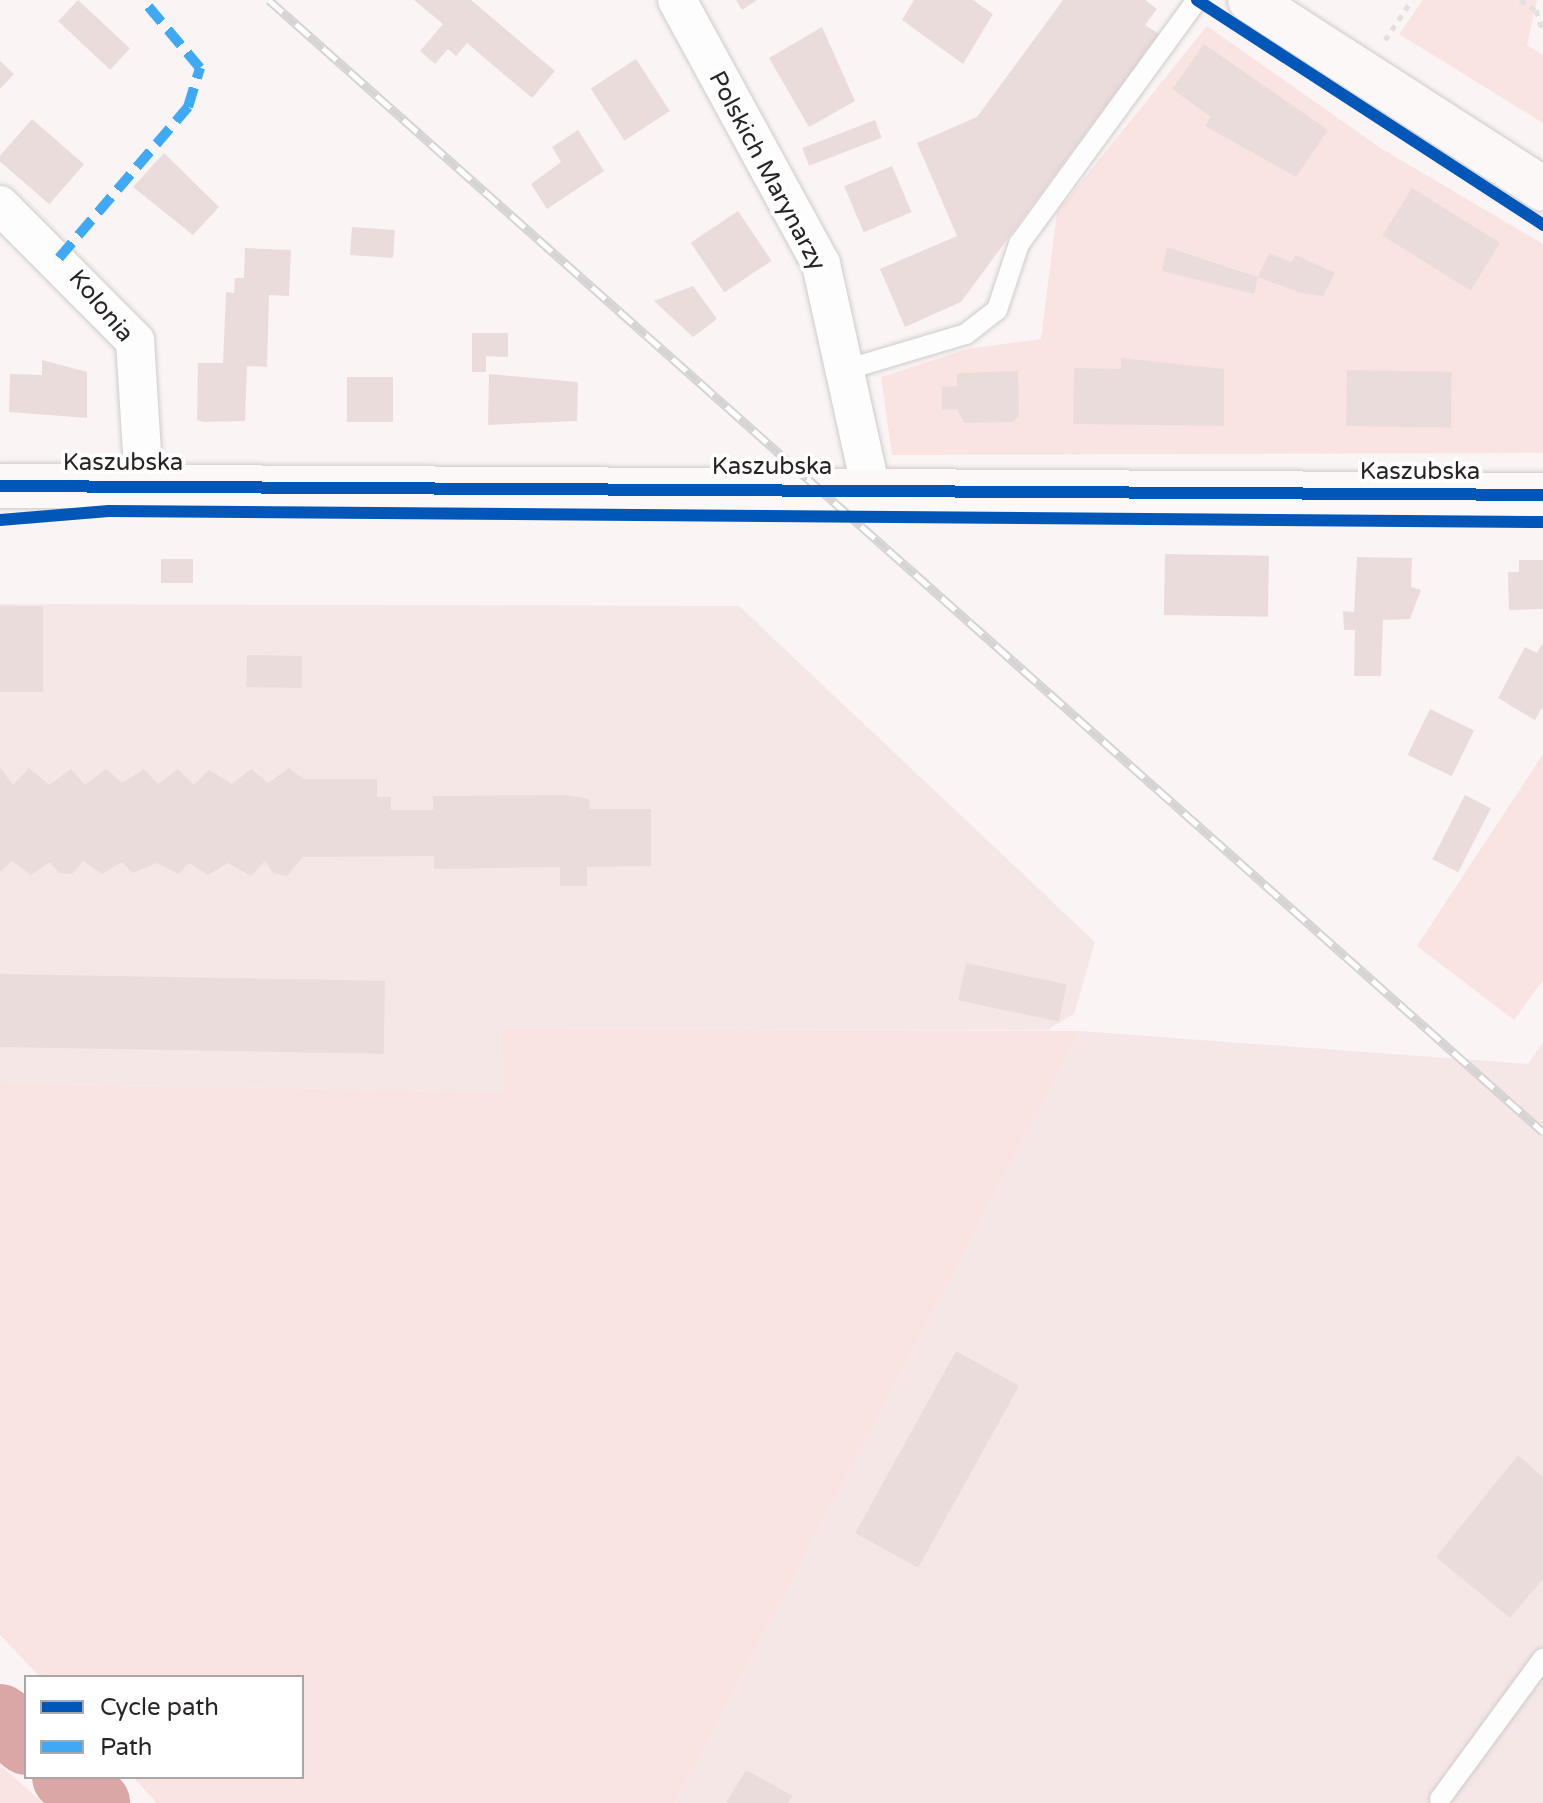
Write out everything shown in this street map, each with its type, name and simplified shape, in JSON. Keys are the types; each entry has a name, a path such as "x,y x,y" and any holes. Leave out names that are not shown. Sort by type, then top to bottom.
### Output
{"street":[{"name":"Polskich Marynarzy","path":"677,0 821,264 871,489"},
{"path":"1250,0 1543,189"},
{"name":"Kolonia","path":"0,205 135,341 144,484"},
{"name":"Kaszubska","path":"0,486 144,484 1543,495"}],"lane":[{"path":"845,370 966,334 997,310 1019,244 1197,0"},
{"path":"1440,1799 1543,1659"}],"path":[{"path":"1379,47 1412,0"},
{"path":"1520,0 1536,10 1543,32"}],"shaded area":[{"path":"1423,0 1537,0 1527,45 1543,55 1543,123 1399,34"},
{"path":"1207,26 1382,149 1543,244 1543,453 892,455 881,377 967,349 1041,339 1057,212"},
{"path":"0,604 739,606 1095,942 1074,1014 1047,1030 501,1028 503,1092 0,1083"},
{"path":"1543,754 1543,980 1514,1020 1417,946"},
{"path":"501,1028 1080,1031 675,1803 157,1803 135,1779 304,1779 304,1675 38,1675 0,1635 0,1083 503,1092"},
{"path":"1080,1031 1528,1064 1543,1042 1543,1803 675,1803"},
{"path":"0,1765 43,1803 0,1803"}],"building":[{"path":"78,0 130,48 110,70 58,21"},
{"path":"414,0 471,0 555,71 532,98 467,43 456,56 448,49 435,64 420,51 443,24"},
{"path":"736,0 757,0 742,10"},
{"path":"914,0 973,0 993,14 963,64 902,20"},
{"path":"1063,0 1145,0 1157,9 1145,25 1159,34 961,302 905,327 880,269 957,236 917,143 977,117"},
{"path":"822,27 855,101 809,127 769,58"},
{"path":"1204,44 1328,130 1296,177 1205,126 1211,117 1172,89"},
{"path":"636,59 670,111 624,140 591,88"},
{"path":"0,61 14,74 0,89"},
{"path":"32,119 84,164 49,204 0,161 0,156"},
{"path":"875,120 882,138 809,166 802,148"},
{"path":"578,130 604,171 547,209 531,184 561,162 552,147"},
{"path":"164,153 219,207 193,235 133,187"},
{"path":"892,166 912,212 864,232 844,186"},
{"path":"1412,188 1500,243 1471,291 1382,235"},
{"path":"738,211 772,261 724,293 691,243"},
{"path":"352,227 395,230 393,258 350,255"},
{"path":"1167,247 1258,277 1254,294 1162,271"},
{"path":"245,248 291,250 289,296 269,295 267,367 247,366 245,421 204,422 197,420 198,363 223,363 226,292 234,293 235,278 244,278"},
{"path":"1269,253 1291,262 1296,255 1335,273 1323,296 1301,293 1258,277"},
{"path":"693,286 717,319 693,337 654,301"},
{"path":"472,333 508,333 508,357 486,356 486,372 472,372"},
{"path":"1121,358 1224,369 1224,426 1073,424 1074,368 1121,369"},
{"path":"42,360 87,372 87,418 9,412 10,374 42,375"},
{"path":"1347,370 1452,372 1451,428 1346,426"},
{"path":"1018,371 1019,416 1013,422 964,423 957,409 942,410 942,387 957,386 957,373"},
{"path":"489,374 578,382 577,421 488,425"},
{"path":"347,377 393,377 393,422 347,422"},
{"path":"1165,554 1269,556 1268,617 1164,615"},
{"path":"1357,557 1412,558 1411,587 1421,590 1410,619 1383,620 1381,676 1354,676 1355,630 1344,630 1343,611 1354,612"},
{"path":"161,559 193,559 193,583 161,583"},
{"path":"1519,560 1543,560 1543,609 1509,610 1508,572 1519,572"},
{"path":"0,606 43,606 43,692 0,692"},
{"path":"1543,642 1543,706 1535,720 1498,698 1525,647 1537,653"},
{"path":"247,655 302,656 301,688 246,687"},
{"path":"1430,709 1474,730 1452,776 1408,755"},
{"path":"0,767 13,785 29,768 49,785 71,769 85,785 106,769 122,783 144,769 158,784 178,769 194,785 209,770 232,784 251,769 268,783 289,768 303,779 377,779 377,797 391,797 391,810 433,810 433,796 566,795 589,799 590,809 651,809 651,866 587,867 587,886 560,886 560,867 434,869 434,856 303,857 287,876 273,873 265,861 251,876 228,863 208,875 189,863 178,874 157,863 132,873 122,862 102,874 83,861 72,874 59,873 50,862 31,875 12,861 0,872"},
{"path":"1465,795 1491,808 1458,872 1432,859"},
{"path":"966,963 1067,984 1059,1022 958,1000"},
{"path":"0,974 385,981 384,1054 0,1047"},
{"path":"956,1351 1019,1386 918,1568 855,1533"},
{"path":"1518,1455 1543,1477 1543,1579 1510,1618 1436,1557"},
{"path":"746,1770 793,1796 788,1803 726,1803"}],"waterway":[{"path":"0,1718 24,1739"},
{"path":"68,1779 96,1803"}],"railway":[{"path":"269,0 1543,1132"}],"marked path":[{"path":"59,258 188,107 200,68 143,0"}],"cycle path":[{"path":"1197,0 1543,225"},
{"path":"0,486 1543,495"},
{"path":"0,520 109,511 1543,522"}]}
